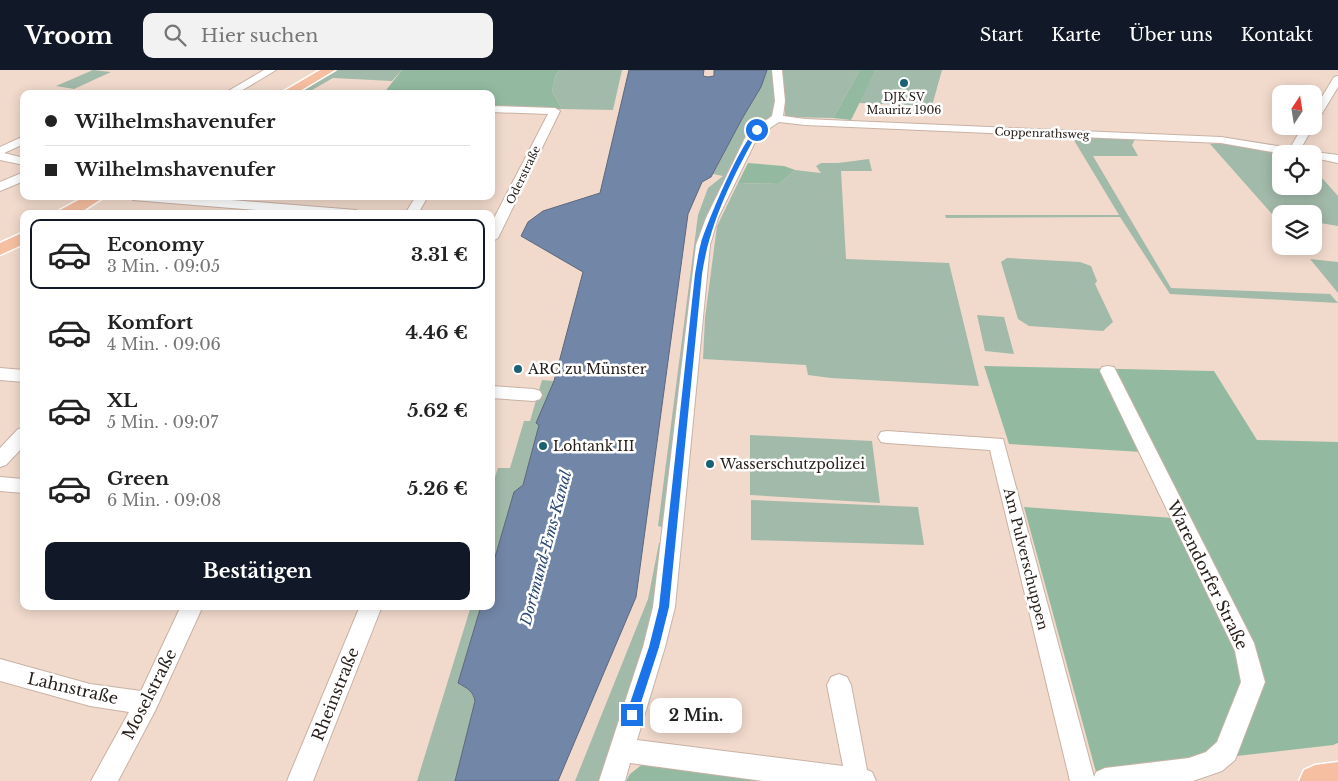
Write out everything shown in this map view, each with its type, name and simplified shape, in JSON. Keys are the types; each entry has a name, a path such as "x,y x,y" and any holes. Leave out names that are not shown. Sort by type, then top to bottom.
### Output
{"main road":[{"path":"292,90 329,70"},
{"path":"73,210 91,200"},
{"path":"0,250 20,239"},
{"path":"1315,781 1338,778"}],"street":[{"path":"235,90 271,70"},
{"path":"612,781 654,647 664,607 703,245 712,218 753,134 777,118 780,105 777,70"},
{"path":"1322,105 1338,79"},
{"name":"Oderstraße","path":"495,109 555,111 495,224"},
{"name":"Coppenrathsweg","path":"777,118 805,122 1221,140 1272,148"},
{"path":"0,151 20,141"},
{"path":"0,156 20,161"},
{"path":"1322,156 1338,159"},
{"path":"0,187 20,178"},
{"path":"235,200 260,201 314,210"},
{"name":"Warendorfer Straße","path":"1105,781 1189,770 1214,762 1226,751 1253,682 1246,650 1108,370"},
{"path":"0,374 20,376"},
{"path":"495,392 534,394"},
{"name":"Am Pulverschuppen","path":"887,437 997,444 1083,781"},
{"path":"0,460 20,438"},
{"path":"0,484 20,486"},
{"name":"Moselstraße","path":"104,781 147,703 190,610"},
{"name":"Rheinstraße","path":"300,781 369,610"},
{"name":"Lahnstraße","path":"0,670 90,695 147,703"},
{"path":"621,749 654,755 859,780 839,685"}],"green space":[{"path":"93,70 111,72 74,89 56,86"},
{"path":"338,70 402,70 392,81 333,78 312,90 303,90"},
{"path":"402,70 561,70 556,74 552,91 562,109 495,107 495,90 386,90"},
{"path":"561,70 622,70 613,110 562,109 552,91 556,74"},
{"path":"767,70 860,70 833,118 785,117 785,106 777,105 776,112 769,121 750,133 708,217 665,528 658,526 698,215 708,188 723,176 713,174 761,87"},
{"path":"860,70 876,70 851,120 833,118"},
{"name":"DJK SV Mauritz 1906","path":"876,70 942,70 932,106 859,103"},
{"path":"1072,137 1135,139 1132,145 1138,156 1093,156 1171,288 1330,294 1338,303 1170,294 1120,217 946,218 945,215 1119,215"},
{"path":"1220,143 1272,152 1272,195 1322,195 1322,178 1338,196 1338,226 1322,223 1322,205 1272,205 1272,214 1210,144"},
{"path":"869,159 872,171 841,171 846,259 949,263 979,386 831,378 808,375 806,365 703,359 705,318 717,226 738,183 779,184 795,170 821,173 816,166 821,163"},
{"path":"748,163 784,166 795,170 779,184 738,183"},
{"path":"1007,258 1080,262 1091,266 1097,281 1095,284 1113,322 1103,331 1029,326 1018,319 1001,262"},
{"path":"1310,259 1338,262 1338,293"},
{"path":"977,315 1004,317 1014,354 985,351"},
{"path":"984,366 1214,371 1257,440 1338,442 1338,743 1096,772 1024,507 1173,518 1142,452 1009,444"},
{"path":"542,380 554,381 537,423 539,425 523,485 514,492 495,557 495,477 498,468 510,468 524,421 530,421"},
{"path":"750,435 872,441 880,503 750,495"},
{"path":"751,500 918,507 924,545 751,540"},
{"path":"659,543 664,543 660,606 601,781 575,781 648,599"},
{"path":"470,610 480,610 458,683 469,690 475,701 455,781 417,781"},
{"path":"644,763 770,781 626,781 630,774"}],"water":[{"name":"Dortmund-Ems-Kanal","path":"629,70 704,70 703,76 708,77 714,76 714,70 767,70 761,87 711,177 702,182 688,214 636,597 558,781 455,781 475,701 471,692 458,683 480,610 495,610 495,557 514,492 523,485 539,425 536,423 554,381 583,272 521,236 528,222 543,211 600,193"}],"place":[{"name":"DJK SV Mauritz 1906","path":"904,83"},
{"name":"ARC zu Münster","path":"518,369"},
{"name":"Lohtank III","path":"543,446"},
{"name":"Wasserschutzpolizei","path":"710,464"}],"route":[{"path":"632,715 654,647 664,607 703,245 712,218 741,157 757,130"}]}
